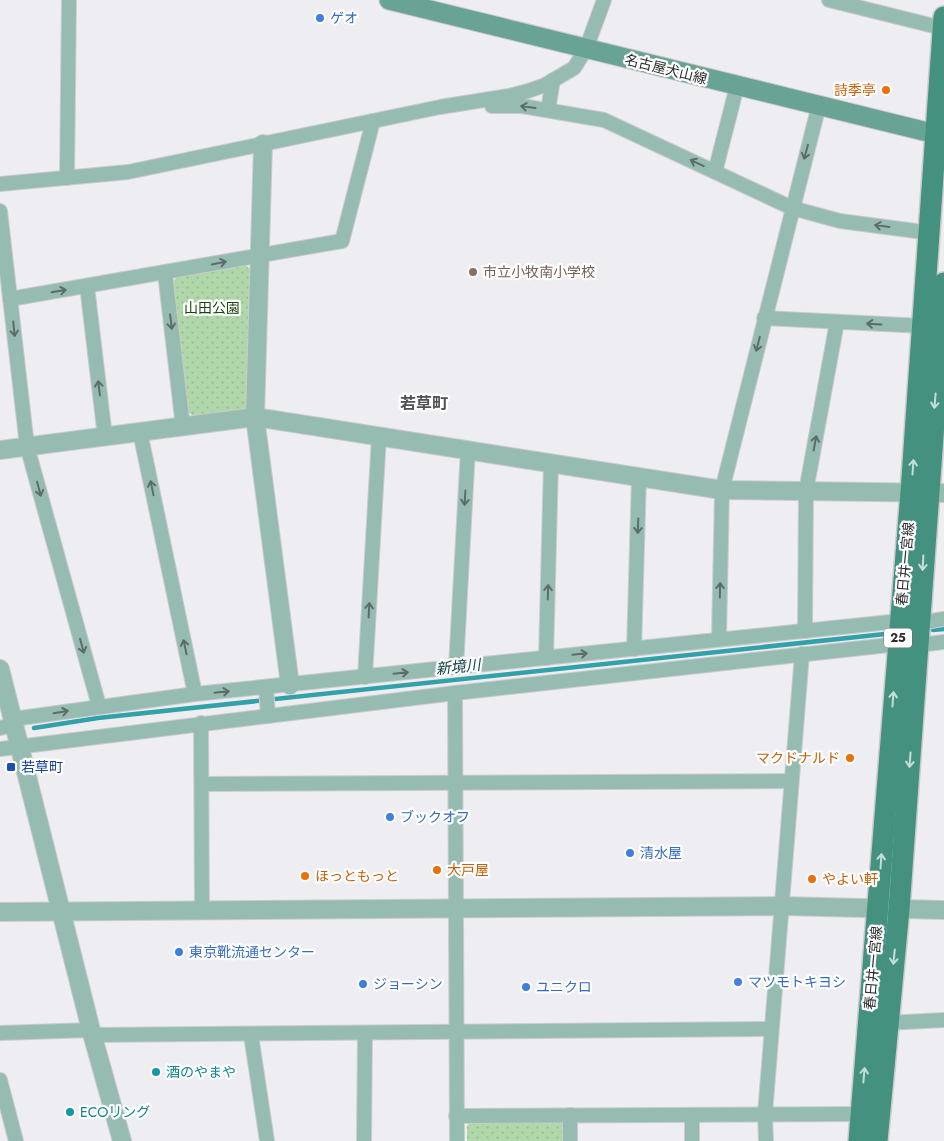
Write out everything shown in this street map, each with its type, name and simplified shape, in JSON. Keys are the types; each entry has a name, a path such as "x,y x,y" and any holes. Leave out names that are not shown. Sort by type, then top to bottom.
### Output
{"main road":[{"name":"名古屋犬山線","path":"389,0 940,135"},
{"name":"春日井一宮線","path":"928,492 923,326 940,135 943,22"},
{"name":"春日井一宮線","path":"859,1141 898,644 910,622 928,492 944,283"},
{"name":"春日井一宮線","path":"877,1141 899,909 919,645 910,622"}],"street":[{"path":"67,178 69,0"},
{"path":"0,184 128,172 440,107 508,96 536,88 574,68 586,49 604,0"},
{"path":"833,0 943,22"},
{"path":"548,110 553,80"},
{"path":"715,172 737,86"},
{"path":"719,639 722,490 819,105"},
{"path":"440,107 522,106 604,120 792,208 840,221 931,233"},
{"path":"10,299 165,273 342,240 372,121"},
{"path":"263,144 255,417 290,685"},
{"path":"0,211 27,446 99,706"},
{"path":"165,273 183,426"},
{"path":"87,286 105,437"},
{"path":"764,318 923,326"},
{"path":"805,630 806,491 837,322"},
{"path":"0,450 255,417 722,490 928,492"},
{"path":"140,432 195,694"},
{"path":"366,676 380,436"},
{"path":"456,667 468,449"},
{"path":"546,658 552,463"},
{"path":"634,649 639,477"},
{"path":"9,724 99,706 195,694 266,692 290,685 366,676 805,630 944,619"},
{"path":"919,645 944,642"},
{"path":"0,749 19,745 455,693 898,644"},
{"path":"766,1141 765,1114 771,1030 802,654"},
{"path":"0,669 9,724 19,745 63,912 92,1033 122,1141"},
{"path":"266,692 268,716"},
{"path":"455,693 456,1141"},
{"path":"201,723 202,911"},
{"path":"202,784 791,781"},
{"path":"0,912 782,906 944,910"},
{"path":"888,1023 944,1020"},
{"path":"0,1033 251,1035 771,1030"},
{"path":"364,1141 365,1034"},
{"path":"251,1035 267,1141"},
{"path":"0,1080 16,1141"},
{"path":"456,1116 861,1114"},
{"path":"570,1116 570,1141"},
{"path":"692,1116 692,1141"}],"green space":[{"name":"山田公園","path":"245,265 250,269 246,409 193,416 188,412 172,283 177,277"},
{"path":"471,1121 563,1121 567,1141 467,1141 467,1126"}],"waterway":[{"name":"新境川","path":"933,630 944,629"},
{"name":"新境川","path":"34,728 98,718 885,634"}],"place":[{"name":"ゲオ","path":"320,18"},
{"name":"詩季亭","path":"886,90"},
{"name":"市立小牧南小学校","path":"473,272"},
{"name":"マクドナルド","path":"850,758"},
{"name":"若草町","path":"11,767"},
{"name":"ブックオフ","path":"390,817"},
{"name":"清水屋","path":"630,853"},
{"name":"大戸屋","path":"437,870"},
{"name":"ほっともっと","path":"305,876"},
{"name":"やよい軒","path":"812,879"},
{"name":"東京靴流通センター","path":"179,952"},
{"name":"マツモトキヨシ","path":"738,982"},
{"name":"ジョーシン","path":"363,984"},
{"name":"ユニクロ","path":"526,987"},
{"name":"酒のやまや","path":"156,1072"},
{"name":"ECOリング","path":"70,1112"}],"district":[{"name":"若草町","path":"424,403"}]}
